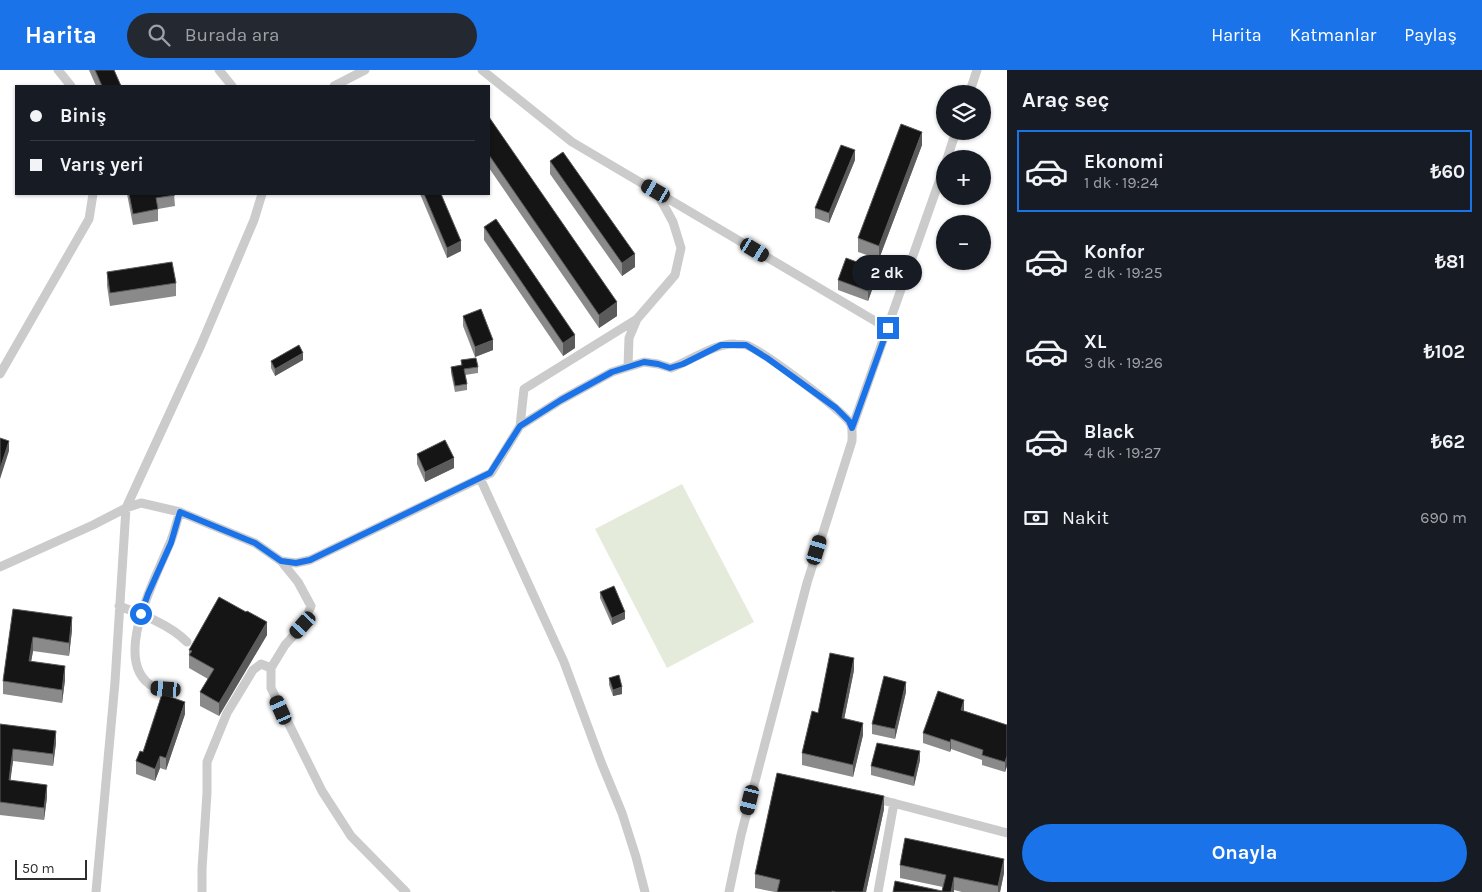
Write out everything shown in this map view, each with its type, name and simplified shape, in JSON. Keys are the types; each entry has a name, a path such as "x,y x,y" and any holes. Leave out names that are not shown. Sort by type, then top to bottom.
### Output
{"street":[{"path":"58,70 70,85"},
{"path":"218,70 231,85"},
{"path":"336,85 365,70"},
{"path":"482,70 572,142 888,328"},
{"path":"972,85 977,70"},
{"path":"281,561 296,563 310,560 490,473 520,426 524,388 637,318 675,275 681,248 673,222 656,191"},
{"path":"729,892 741,835 807,583 852,441 852,428 936,191"},
{"path":"0,374 89,219 93,195"},
{"path":"96,892 114,692 126,508 201,345 254,220 262,195"},
{"path":"628,366 629,338 637,318"},
{"path":"520,426 612,372 628,366 644,362 670,368 683,364 721,345 746,345 836,408 849,421 852,428"},
{"path":"480,478 564,662 622,813 645,892"},
{"path":"0,567 126,508 141,503 180,512 255,543 281,561 298,582 311,606 303,625 285,645 271,668 271,688 322,792 351,836 406,892"},
{"path":"177,690 155,688 138,672 135,647 141,614 171,543 180,512"},
{"path":"119,606 141,614 178,633 187,642"},
{"path":"202,892 207,762 227,714 253,670 261,664 271,668"},
{"path":"865,796 1007,833"},
{"path":"878,892 894,803"}],"green space":[{"path":"682,484 754,622 667,668 595,529"}],"building":[{"path":"95,70 114,70 121,85 102,85"},
{"path":"490,118 617,302 599,315 490,156"},
{"path":"901,124 922,132 879,246 858,238"},
{"path":"841,145 855,150 829,213 815,208"},
{"path":"563,152 635,254 622,263 550,161"},
{"path":"129,195 175,195 156,198 158,209 133,214"},
{"path":"424,195 441,195 461,241 447,248"},
{"path":"496,219 575,335 563,343 484,227"},
{"path":"846,258 876,269 868,291 838,280"},
{"path":"172,262 176,283 110,293 107,272"},
{"path":"481,309 493,340 475,347 463,316"},
{"path":"299,345 303,353 275,369 271,361"},
{"path":"476,358 478,367 464,369 467,384 455,386 451,367 462,365 461,360"},
{"path":"0,438 9,441 0,469"},
{"path":"445,440 454,458 425,472 417,454"},
{"path":"614,586 625,612 612,618 600,592"},
{"path":"219,597 267,622 219,703 200,692 214,669 189,655 192,651 189,650"},
{"path":"13,609 72,617 69,643 33,637 29,661 65,666 62,690 3,681"},
{"path":"830,653 854,658 842,718 863,723 853,765 802,753 812,711 818,713"},
{"path":"619,675 622,687 613,690 609,678"},
{"path":"884,676 906,682 895,729 872,724"},
{"path":"938,691 964,700 961,710 1007,725 1007,756 1005,762 982,755 983,750 951,739 950,742 923,733"},
{"path":"162,694 185,702 166,758 160,756 155,769 136,761 140,751 143,752"},
{"path":"0,724 56,731 53,754 13,749 9,780 47,785 44,808 0,802"},
{"path":"877,743 920,751 914,777 871,766"},
{"path":"777,773 884,796 863,892 777,892 780,880 755,874"},
{"path":"905,838 1004,859 998,886 954,877 951,892 893,892 895,881 942,891 946,875 900,865"}],"route":[{"path":"141,614 171,543 180,512 255,543 281,561 296,563 310,560 490,473 520,426 561,400 612,372 644,362 670,368 683,364 721,345 746,345 767,358 836,408 849,421 852,428 888,328"}]}
